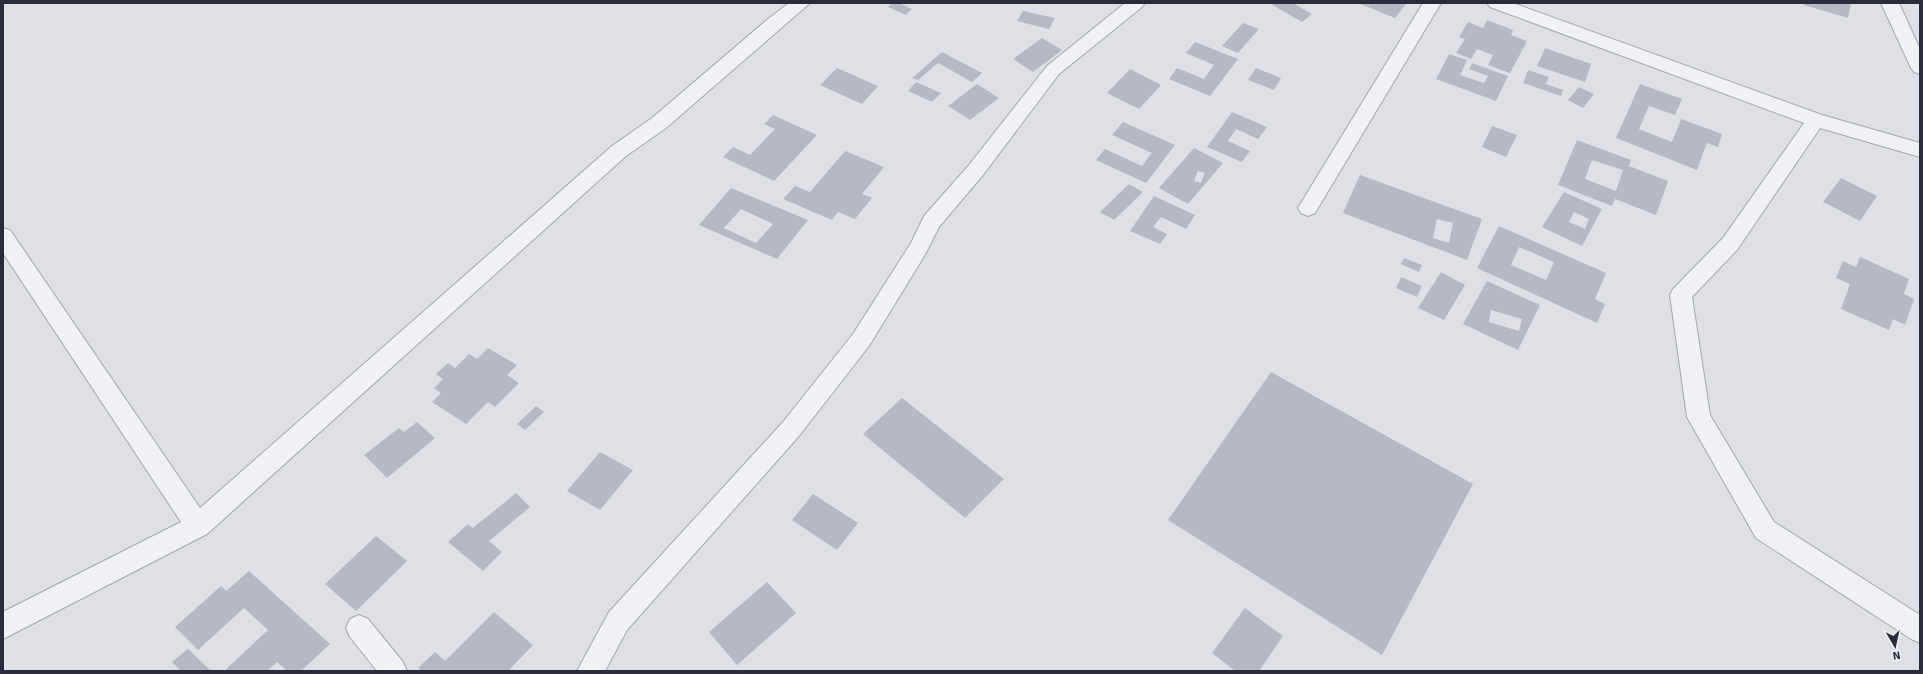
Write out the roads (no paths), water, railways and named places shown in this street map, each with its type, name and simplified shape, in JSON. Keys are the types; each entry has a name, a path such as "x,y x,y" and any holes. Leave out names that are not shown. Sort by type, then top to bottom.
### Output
{"street":[{"path":"3,626 198,526 619,151 659,122 769,28 801,3"},
{"path":"590,671 618,621 791,429 856,346 919,248 931,222 976,170 1053,70 1136,3"},
{"path":"1308,208 1432,3"},
{"path":"1496,3 1816,120 1920,150"},
{"path":"1890,3 1920,68"},
{"path":"1816,120 1730,244 1681,295 1699,417 1765,530 1920,630"},
{"path":"3,236 37,290 198,526"},
{"path":"359,628 394,671"}]}
